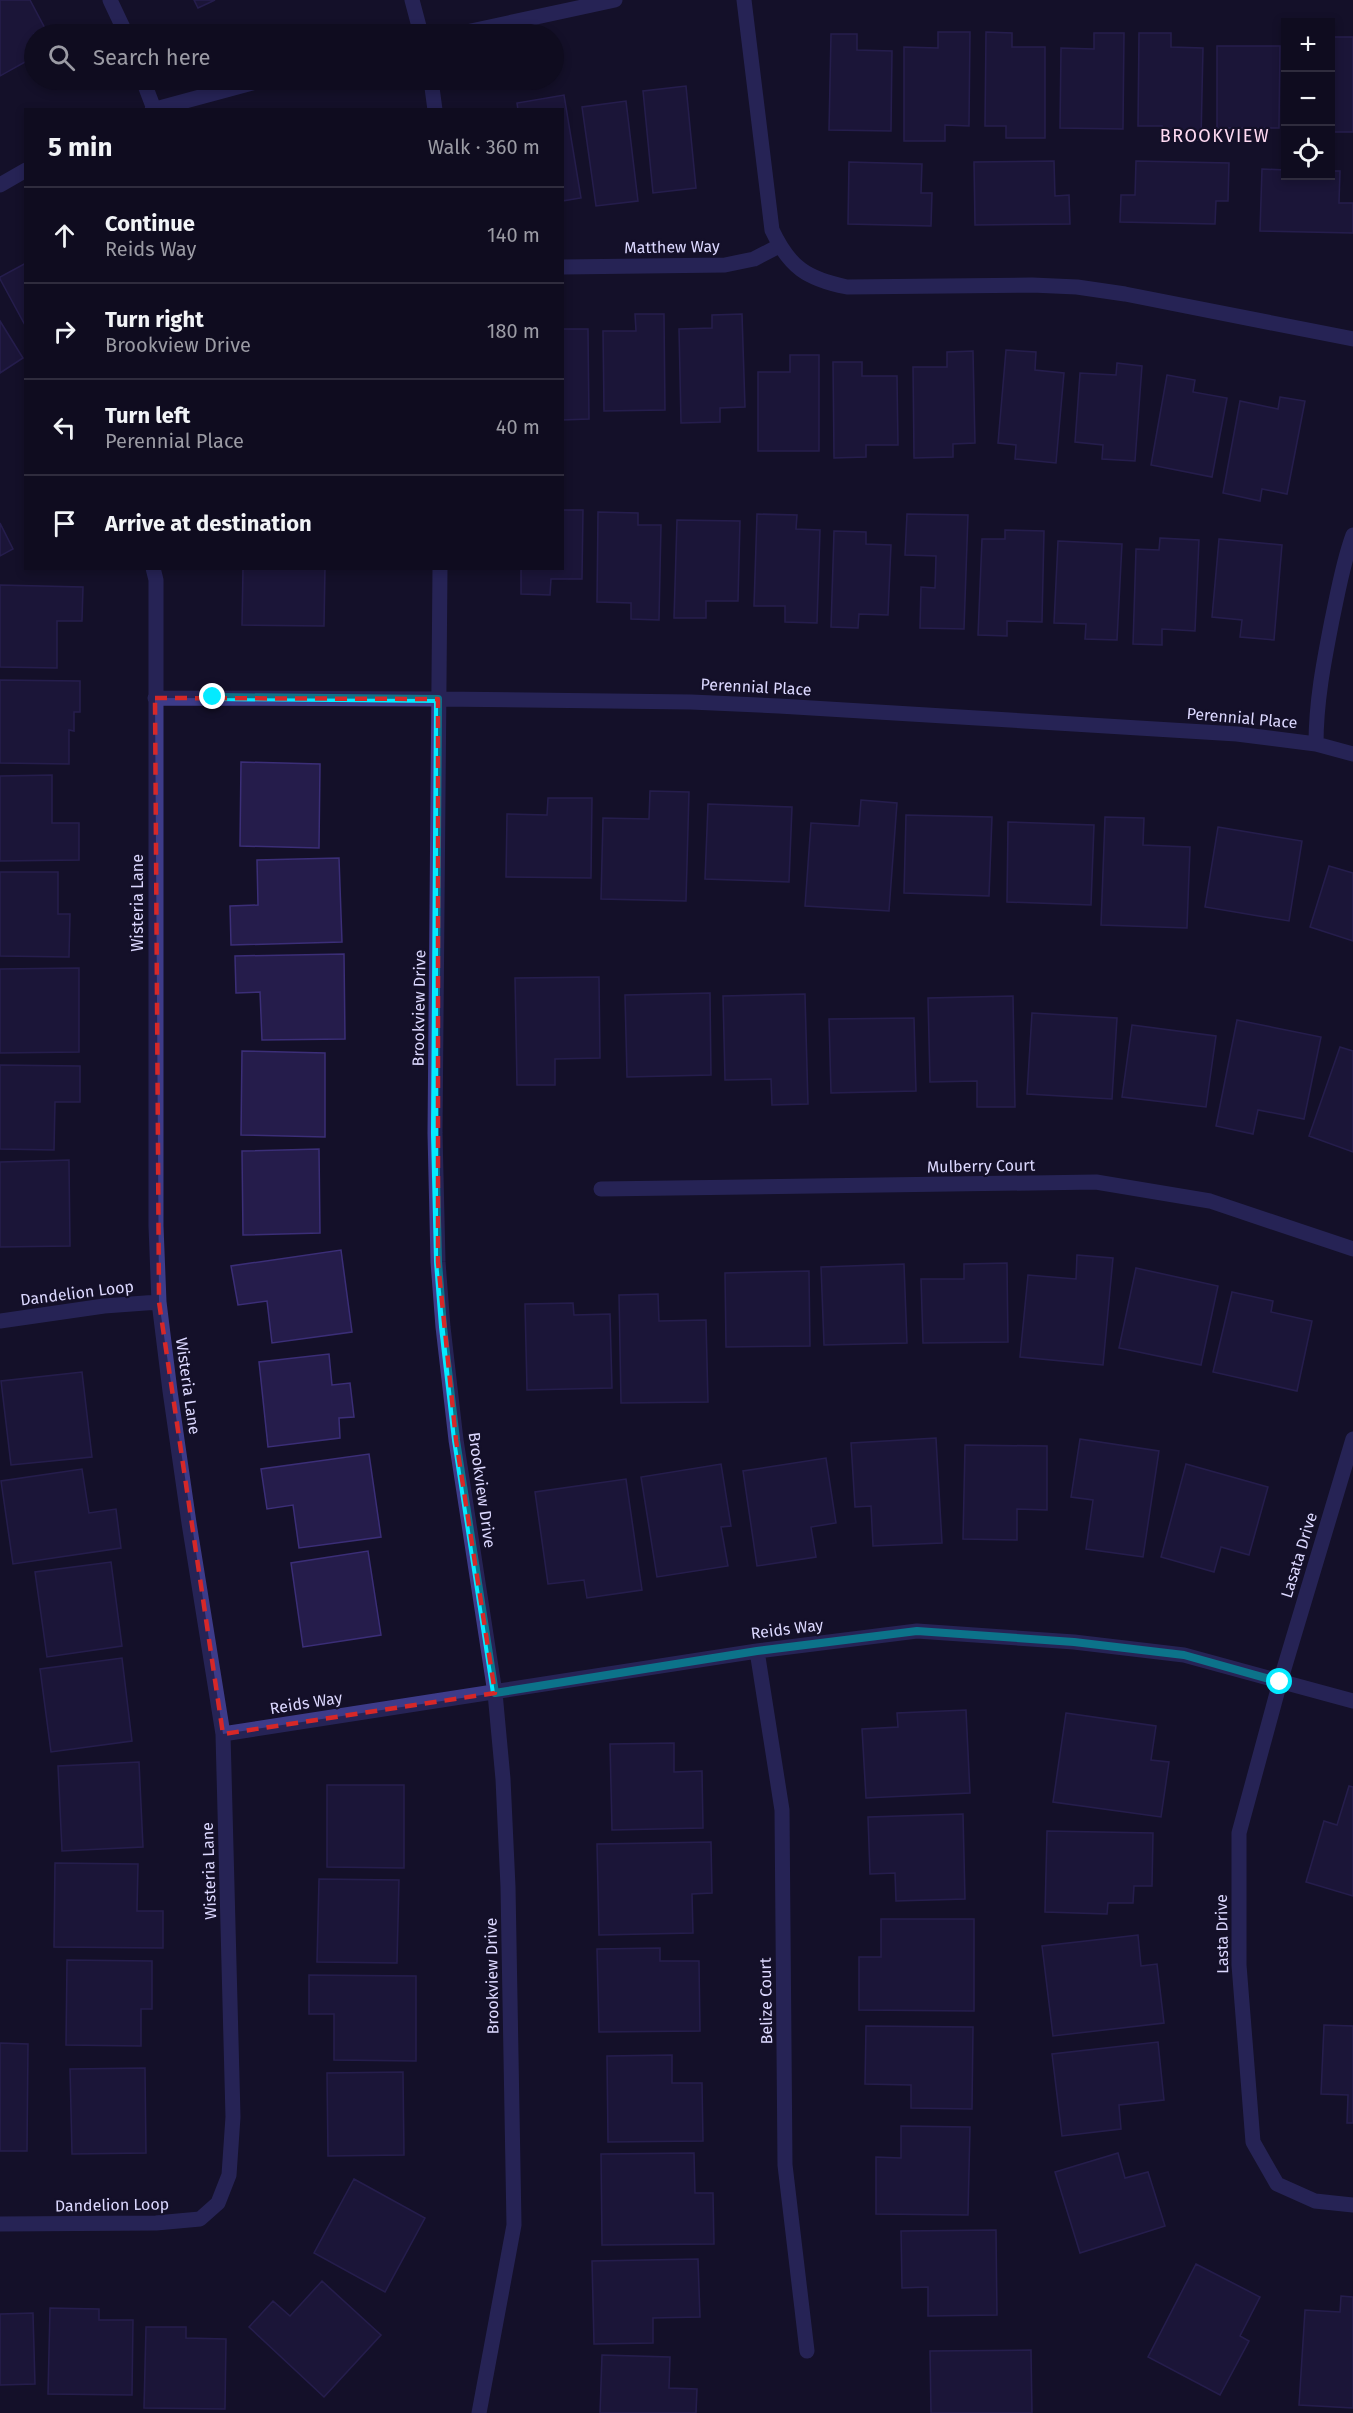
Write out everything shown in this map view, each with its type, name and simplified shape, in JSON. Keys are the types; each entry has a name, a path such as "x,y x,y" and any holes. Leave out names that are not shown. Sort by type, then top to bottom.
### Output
{"street":[{"path":"110,0 121,24"},
{"path":"412,0 418,24"},
{"path":"503,24 615,0"},
{"path":"744,0 772,230 779,246 797,268 820,282 847,287 1032,285 1077,287 1125,294 1353,339"},
{"path":"146,90 153,108"},
{"path":"157,108 225,90"},
{"path":"432,90 435,108"},
{"path":"0,185 24,171"},
{"name":"Matthew Way","path":"564,267 725,265 754,259 779,246"},
{"path":"1316,744 1316,716 1321,674 1337,592 1353,535"},
{"name":"Wisteria Lane","path":"154,570 156,580 156,1226 159,1302 189,1523 223,1734 233,2117 229,2175 218,2203"},
{"name":"Brookview Drive","path":"440,570 435,1133 438,1262 456,1440 495,1693 507,1831 514,2225 479,2413"},
{"name":"Perennial Place","path":"155,698 691,702 779,706 1237,734 1316,744 1353,754"},
{"name":"Mulberry Court","path":"601,1189 1096,1182 1210,1201 1353,1249"},
{"name":"Dandelion Loop","path":"0,1321 104,1306 159,1302"},
{"name":"Lasata Drive","path":"1280,1682 1353,1439"},
{"name":"Reids Way","path":"223,1734 757,1651 917,1631 1074,1642 1184,1655 1353,1701"},
{"name":"Belize Court","path":"757,1651 782,1810 785,2164 807,2351"},
{"name":"Lasta Drive","path":"1280,1682 1239,1833 1239,1965 1253,2142 1277,2184 1315,2201 1353,2205"},
{"name":"Dandelion Loop","path":"0,2224 156,2223 200,2219 218,2203"}],"highlighted area":[{"path":"155,698 438,699 438,1262 456,1440 495,1693 223,1734 159,1302"}],"building":[{"path":"0,0 30,0 43,24 24,24 24,63 0,76"},
{"path":"194,0 215,0 198,8"},
{"path":"938,32 970,32 969,126 945,125 945,141 904,141 904,47 938,48"},
{"path":"986,32 1012,33 1012,47 1045,47 1045,138 1006,138 1006,126 985,126"},
{"path":"1094,33 1124,33 1123,129 1060,128 1061,48 1094,49"},
{"path":"1139,33 1171,33 1171,47 1203,48 1201,140 1161,140 1162,126 1138,126"},
{"path":"831,34 857,34 857,50 892,51 891,131 829,130"},
{"path":"1335,37 1353,37 1353,132 1335,132"},
{"path":"1217,46 1280,46 1279,128 1217,128"},
{"path":"686,86 696,188 653,193 643,91"},
{"path":"564,95 581,198 564,201 564,108 518,108 517,103"},
{"path":"626,101 638,201 596,206 582,107"},
{"path":"1054,161 1055,196 1069,195 1070,224 975,225 974,162"},
{"path":"1136,161 1229,163 1228,201 1216,201 1215,224 1120,222 1121,195 1135,195"},
{"path":"849,162 922,164 921,193 932,193 931,226 848,224"},
{"path":"1262,169 1281,170 1281,180 1335,180 1335,171 1340,171 1339,203 1353,203 1353,233 1260,231"},
{"path":"24,264 24,323 0,279"},
{"path":"635,314 664,314 665,410 604,411 603,331 636,331"},
{"path":"742,314 745,407 720,408 720,422 681,423 679,329 712,328 712,315"},
{"path":"0,321 23,358 0,373"},
{"path":"564,329 588,329 589,419 564,420"},
{"path":"1006,350 1036,352 1035,370 1064,373 1056,463 1015,459 1016,445 998,443"},
{"path":"973,351 975,443 953,444 953,457 914,458 913,367 947,367 947,352"},
{"path":"790,355 819,355 819,451 758,451 758,372 790,372"},
{"path":"833,362 862,362 862,376 897,376 898,445 866,445 866,457 834,458"},
{"path":"1117,363 1142,366 1135,461 1102,459 1103,445 1075,442 1080,373 1116,375"},
{"path":"1167,375 1195,380 1193,392 1227,398 1212,477 1151,465"},
{"path":"1280,397 1305,401 1287,494 1262,489 1260,501 1223,493 1240,401 1278,409"},
{"path":"564,510 583,510 582,579 551,579 550,595 521,594 521,570 564,570"},
{"path":"598,512 638,513 638,525 661,525 659,620 631,619 631,603 597,602"},
{"path":"757,514 797,515 796,529 820,530 817,623 785,622 785,606 754,606"},
{"path":"907,514 968,515 964,629 920,628 921,587 935,588 936,556 905,555"},
{"path":"677,520 740,521 738,601 706,601 706,618 674,618"},
{"path":"0,523 13,549 0,556"},
{"path":"1005,530 1044,531 1042,622 1007,621 1007,636 978,635 982,539 1005,539"},
{"path":"834,531 866,532 866,544 891,545 888,615 859,614 858,628 831,627"},
{"path":"1160,538 1199,540 1195,631 1162,629 1162,645 1133,644 1136,549 1159,550"},
{"path":"1219,539 1282,545 1274,640 1240,637 1242,620 1212,617"},
{"path":"1058,541 1122,544 1117,640 1085,639 1086,624 1054,623"},
{"path":"243,570 325,570 324,626 242,625"},
{"path":"0,585 83,587 82,621 57,621 57,668 0,667"},
{"path":"0,680 80,681 80,712 74,712 74,731 69,730 69,764 0,763"},
{"path":"241,762 320,764 319,848 240,846"},
{"path":"52,775 52,823 79,823 79,860 0,861 0,776"},
{"path":"650,791 689,792 686,901 601,899 603,818 649,819"},
{"path":"548,798 592,798 591,878 506,877 507,814 547,815"},
{"path":"861,800 897,803 889,911 805,906 811,823 859,826"},
{"path":"708,804 792,807 789,882 705,879"},
{"path":"906,815 992,817 989,896 904,893"},
{"path":"1105,817 1144,818 1143,845 1190,847 1187,928 1101,925"},
{"path":"1008,822 1094,825 1091,905 1007,902"},
{"path":"1218,827 1302,841 1289,921 1205,907"},
{"path":"339,858 342,942 231,945 230,906 258,905 257,860"},
{"path":"1329,866 1353,873 1353,941 1310,927"},
{"path":"0,872 58,872 58,914 70,914 69,957 0,956"},
{"path":"344,954 345,1039 262,1040 260,992 236,993 235,956"},
{"path":"79,968 79,1052 0,1053 0,969"},
{"path":"599,977 600,1058 555,1059 555,1085 517,1085 515,978"},
{"path":"710,993 711,1075 627,1077 625,995"},
{"path":"805,994 808,1104 772,1105 771,1079 725,1080 723,996"},
{"path":"1013,996 1015,1107 977,1107 977,1081 930,1082 928,998"},
{"path":"1032,1013 1117,1018 1112,1099 1027,1094"},
{"path":"914,1018 916,1091 831,1093 829,1019"},
{"path":"1237,1020 1321,1037 1304,1119 1258,1110 1253,1134 1216,1126"},
{"path":"1132,1025 1216,1036 1206,1107 1122,1097"},
{"path":"1340,1047 1353,1051 1353,1152 1309,1136"},
{"path":"242,1051 325,1053 325,1137 241,1135"},
{"path":"0,1065 80,1066 80,1102 55,1102 54,1150 0,1149"},
{"path":"319,1149 320,1233 243,1235 242,1151"},
{"path":"69,1160 70,1246 0,1247 0,1162"},
{"path":"341,1250 352,1332 272,1343 267,1301 238,1305 231,1266"},
{"path":"1077,1255 1113,1258 1103,1365 1020,1357 1028,1275 1076,1279"},
{"path":"1007,1263 1008,1342 923,1343 921,1279 964,1279 964,1264"},
{"path":"904,1264 907,1343 824,1345 821,1267"},
{"path":"1136,1268 1218,1286 1201,1365 1119,1348"},
{"path":"809,1271 810,1346 726,1347 725,1273"},
{"path":"1232,1292 1273,1301 1271,1312 1312,1321 1297,1391 1213,1372"},
{"path":"658,1294 659,1321 706,1320 708,1402 621,1403 619,1295"},
{"path":"573,1303 574,1315 610,1314 612,1388 527,1390 525,1304"},
{"path":"329,1354 332,1385 350,1383 354,1417 339,1418 340,1438 268,1447 259,1362"},
{"path":"82,1372 92,1457 11,1465 1,1381"},
{"path":"936,1438 942,1543 873,1546 871,1506 855,1507 851,1443"},
{"path":"1080,1439 1159,1451 1143,1557 1086,1549 1093,1500 1071,1497"},
{"path":"965,1445 1047,1446 1047,1510 1017,1509 1017,1540 963,1539"},
{"path":"369,1454 381,1537 299,1548 293,1505 267,1509 261,1469"},
{"path":"826,1458 836,1523 811,1527 816,1557 757,1566 743,1471"},
{"path":"721,1464 731,1526 721,1527 728,1566 657,1577 641,1477"},
{"path":"1186,1464 1268,1487 1249,1555 1221,1547 1214,1572 1161,1557"},
{"path":"82,1469 89,1513 116,1509 121,1548 13,1564 1,1481"},
{"path":"626,1479 642,1590 587,1598 584,1580 548,1584 535,1492"},
{"path":"368,1551 381,1635 303,1647 291,1563"},
{"path":"111,1562 122,1646 47,1657 35,1572"},
{"path":"122,1658 132,1741 51,1752 40,1669"},
{"path":"966,1710 970,1793 866,1798 862,1729 898,1727 897,1713"},
{"path":"1066,1713 1156,1726 1151,1760 1169,1762 1161,1817 1053,1802"},
{"path":"674,1743 674,1772 702,1771 703,1828 612,1830 610,1744"},
{"path":"139,1762 143,1847 62,1851 58,1766"},
{"path":"327,1785 404,1785 404,1868 327,1867"},
{"path":"1349,1786 1353,1787 1353,1896 1306,1882 1324,1821 1337,1825"},
{"path":"963,1814 965,1899 896,1901 895,1873 870,1874 868,1817"},
{"path":"1047,1831 1153,1833 1152,1886 1134,1886 1133,1903 1108,1903 1107,1914 1045,1912"},
{"path":"711,1842 712,1893 692,1894 693,1933 599,1935 597,1844"},
{"path":"55,1863 138,1864 137,1911 163,1911 163,1948 54,1947"},
{"path":"319,1879 399,1880 397,1963 317,1962"},
{"path":"881,1919 974,1919 974,2011 859,2010 859,1957 881,1957"},
{"path":"1138,1935 1141,1966 1157,1964 1164,2023 1053,2036 1042,1946"},
{"path":"660,1948 660,1961 699,1961 700,2031 599,2032 597,1949"},
{"path":"67,1960 152,1961 152,2009 141,2009 141,2046 66,2045"},
{"path":"309,1975 416,1976 416,2061 334,2060 334,2014 309,2014"},
{"path":"1324,2025 1353,2026 1353,2123 1347,2123 1348,2095 1321,2094"},
{"path":"866,2026 973,2027 972,2109 911,2108 911,2085 865,2084"},
{"path":"1158,2042 1164,2100 1119,2105 1121,2129 1062,2136 1052,2054"},
{"path":"0,2043 28,2044 27,2151 0,2151"},
{"path":"672,2055 672,2083 702,2083 703,2141 608,2142 607,2056"},
{"path":"145,2068 146,2153 72,2154 70,2069"},
{"path":"403,2072 404,2155 328,2156 327,2073"},
{"path":"901,2126 970,2127 968,2215 876,2214 876,2157 901,2158"},
{"path":"694,2153 695,2193 713,2193 714,2244 602,2245 601,2154"},
{"path":"1118,2153 1125,2178 1148,2172 1165,2226 1080,2253 1055,2172"},
{"path":"354,2179 425,2218 385,2292 314,2253"},
{"path":"996,2230 997,2315 928,2316 928,2287 902,2288 901,2231"},
{"path":"698,2259 700,2317 653,2318 653,2343 594,2344 592,2261"},
{"path":"1196,2264 1260,2297 1240,2336 1249,2341 1220,2395 1148,2357"},
{"path":"322,2281 381,2335 324,2397 249,2327 273,2301 290,2316"},
{"path":"1341,2296 1353,2297 1353,2408 1299,2405 1305,2310 1340,2312"},
{"path":"50,2308 99,2309 99,2320 133,2320 132,2395 48,2394"},
{"path":"33,2313 35,2384 0,2385 0,2314"},
{"path":"146,2327 186,2327 186,2338 226,2339 225,2409 144,2408"},
{"path":"1031,2350 1032,2413 931,2413 930,2351"},
{"path":"602,2355 670,2357 669,2388 697,2389 696,2413 600,2413"}],"district":[{"name":"BROOKVIEW","path":"1215,136"}],"route":[{"path":"213,697 438,699 435,1133 438,1262 456,1440 495,1693 757,1651 917,1631 1074,1642 1184,1655 1280,1682"}]}
